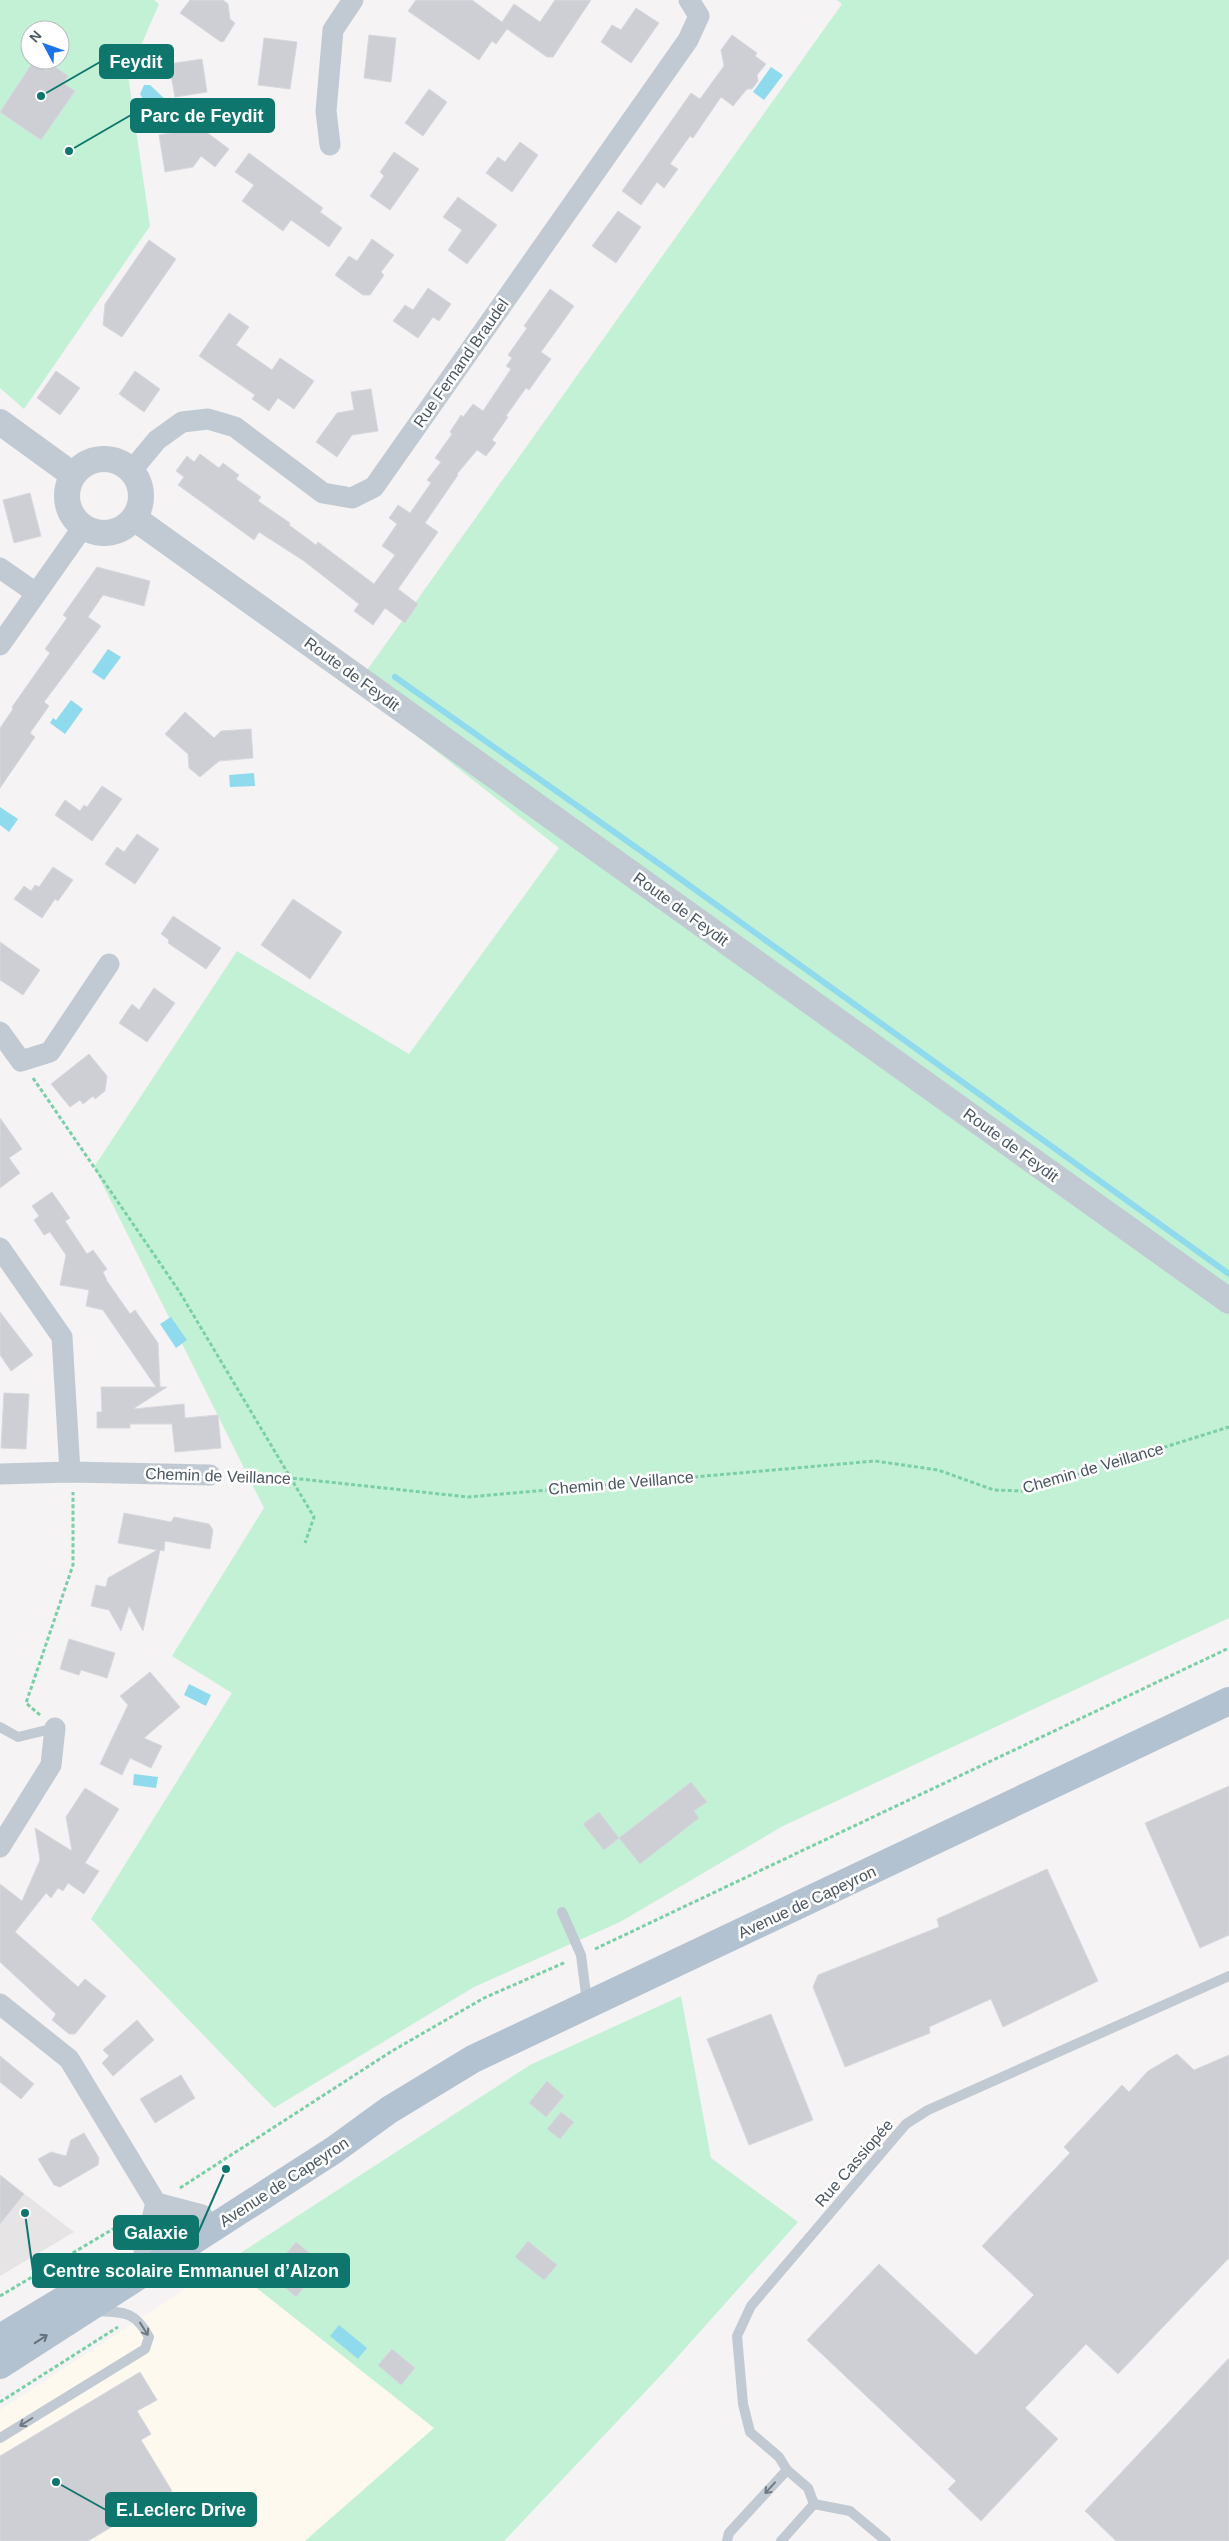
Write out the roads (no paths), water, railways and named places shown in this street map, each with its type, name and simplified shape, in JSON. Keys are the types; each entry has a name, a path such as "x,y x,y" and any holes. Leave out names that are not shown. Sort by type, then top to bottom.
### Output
{"main road":[{"name":"Avenue de Capeyron","path":"0,2365 334,2150 389,2110 474,2059 1229,1701"},
{"name":"Avenue de Capeyron","path":"0,2338 327,2137 389,2110"}],"street":[{"path":"330,145 326,111 333,30 353,0"},
{"name":"Rue Fernand Braudel","path":"132,470 157,440 182,422 208,419 235,427 323,493 352,498 374,487 688,40 700,16 689,0"},
{"path":"2,421 73,475"},
{"path":"108,458 121,462 132,470 139,482 142,494 140,508 134,518 123,528 110,533 96,532 83,527 76,520 67,503 68,484 73,475 88,462 108,458"},
{"name":"Route de Feydit","path":"134,518 1229,1301"},
{"path":"0,645 83,527"},
{"path":"0,568 36,594"},
{"path":"0,1032 21,1061 50,1052 109,964"},
{"path":"0,1248 62,1337 70,1472"},
{"name":"Chemin de Veillance","path":"0,1474 70,1472 210,1475"},
{"path":"0,1847 51,1765 55,1728"},
{"path":"0,2004 69,2059 156,2203 202,2215"},
{"path":"144,2251 156,2203"}],"lane":[{"path":"0,1727 18,1737 55,1728"},
{"path":"562,1912 582,1955 588,2006"},
{"name":"Rue Cassiopée","path":"814,2504 808,2488 786,2470 779,2457 750,2432 743,2404 737,2336 751,2306 906,2124 928,2110 1229,1976"},
{"path":"0,2438 145,2349 149,2337 142,2324 130,2314 85,2310"},
{"path":"727,2541 730,2533 786,2470"},
{"path":"782,2541 814,2504 850,2511 886,2541"}],"water":[{"path":"771,67 783,75 764,100 753,92"},
{"path":"144,85 150,85 166,100 163,104 165,108 152,115 140,94"},
{"path":"108,649 121,657 104,680 92,672"},
{"path":"71,700 83,709 65,734 50,723 53,718 56,720"},
{"path":"254,773 255,786 230,787 229,775"},
{"path":"0,807 18,819 9,832 0,825"},
{"path":"171,1317 187,1340 176,1348 160,1324"},
{"path":"189,1684 211,1695 206,1706 184,1695"},
{"path":"134,1774 158,1777 156,1788 133,1785"},
{"path":"339,2325 367,2348 358,2359 330,2336"}],"waterway":[{"path":"395,677 668,870 1229,1274"}],"place":[{"name":"Feydit","path":"41,96"},
{"name":"Parc de Feydit","path":"69,151"},
{"name":"Galaxie","path":"226,2169"},
{"name":"Centre scolaire Emmanuel d’Alzon","path":"25,2213"},
{"name":"E.Leclerc Drive","path":"56,2482"}]}
